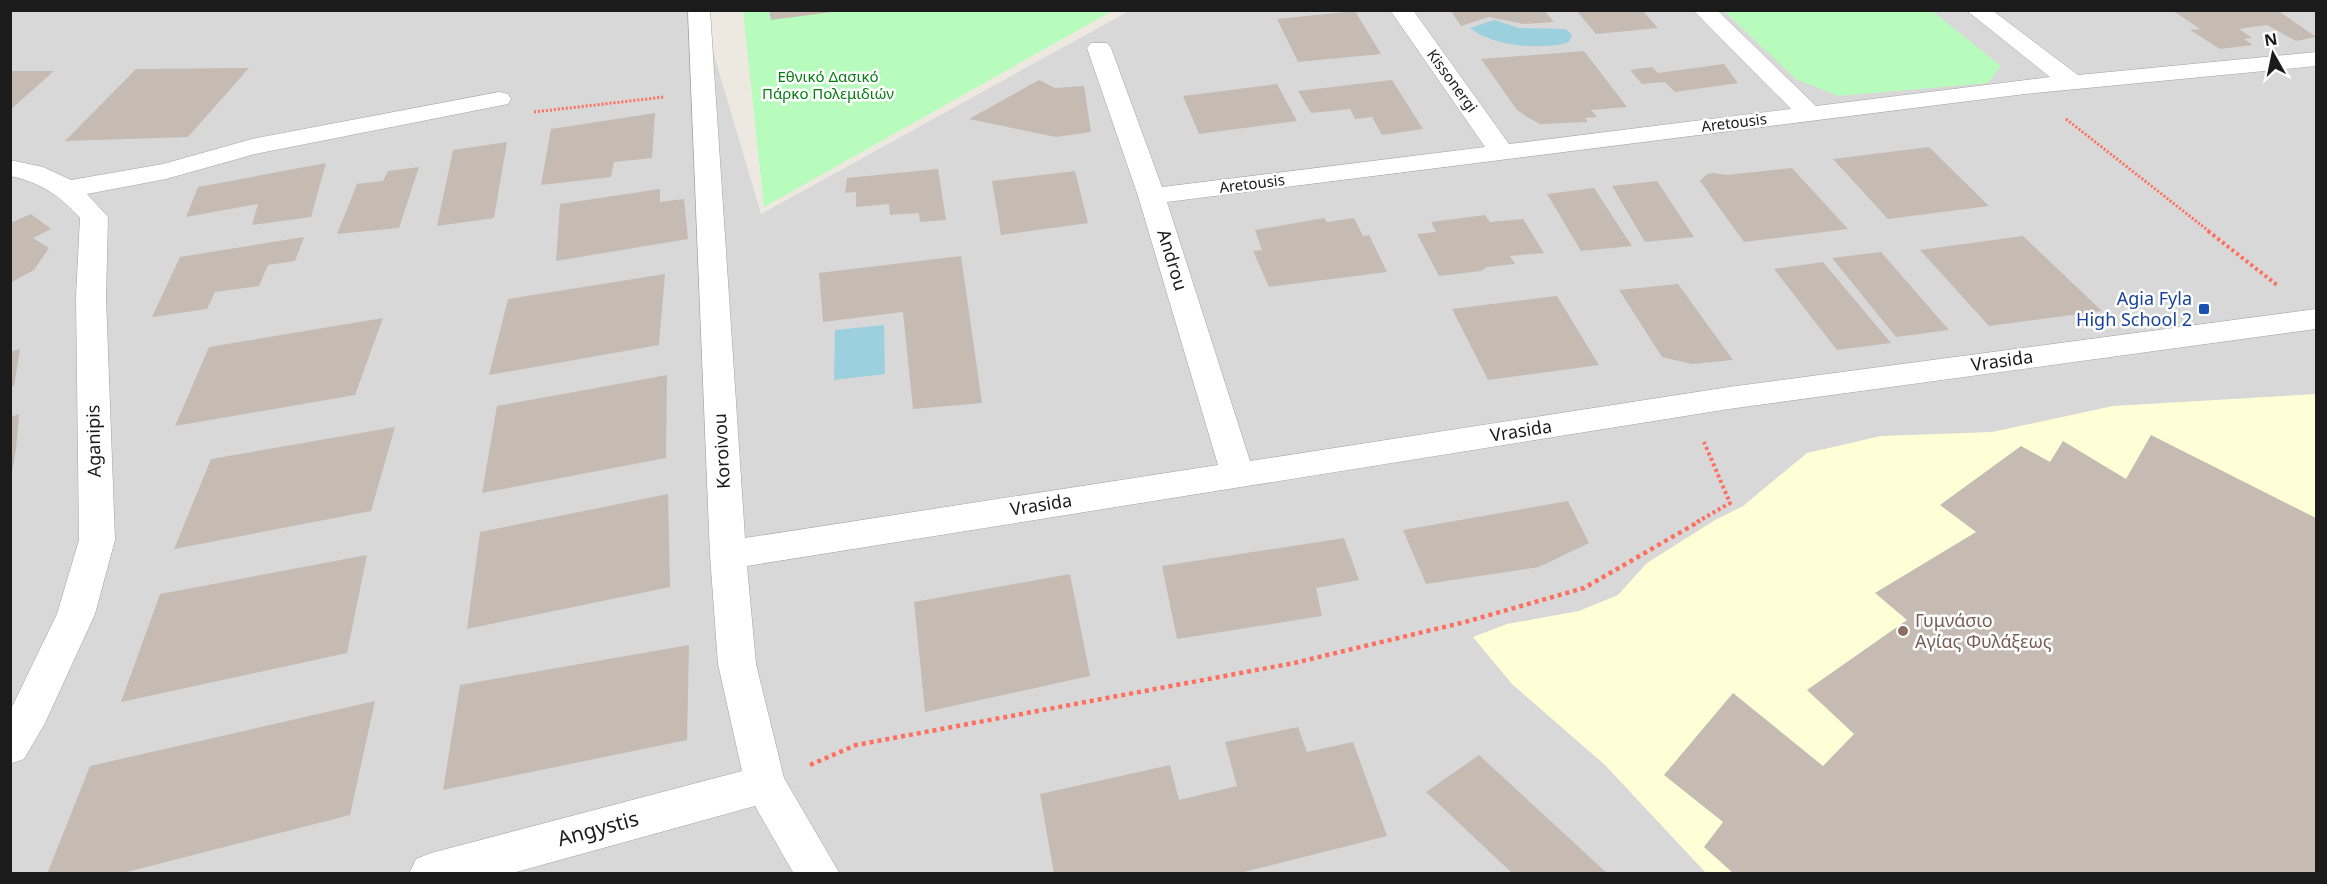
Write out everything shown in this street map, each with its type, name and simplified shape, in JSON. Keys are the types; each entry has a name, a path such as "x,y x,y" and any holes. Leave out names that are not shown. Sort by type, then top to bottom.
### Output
{"street":[{"name":"Koroivou","path":"699,10 728,555 737,664 765,784 818,873"},
{"name":"Kissonergi","path":"1401,10 1502,152"},
{"path":"1704,10 1810,114"},
{"path":"1977,10 2072,82"},
{"name":"Androu","path":"1099,48 1152,196 1237,474"},
{"name":"Aretousis","path":"1152,196 2025,87 2316,59"},
{"path":"68,189 166,171 252,147 499,99"},
{"name":"Aganipis","path":"10,168 34,173 68,189 94,217 91,297 97,540 76,614 26,723 10,746"},
{"name":"Vrasida","path":"728,555 1688,405 2316,319"},
{"name":"Angystis","path":"431,873 765,784"}],"path":[{"path":"2025,87 2279,287"},
{"path":"499,99 492,116 703,92"},
{"path":"765,784 856,745 1294,663 1465,622 1584,588 1730,503 1688,405"}],"shaded area":[{"path":"10,11 701,11 761,214 1129,11 2316,11 2316,873 11,873"},
{"name":"Γυμνάσιο Αγίας Φυλάξεως","path":"2316,394 2316,873 1706,873 1605,765 1512,684 1473,637 1507,624 1579,611 1618,595 1647,563 1715,520 1743,506 1807,453 1881,436 1992,432 2113,406"}],"green space":[{"name":"Εθνικό Δασικό Πάρκο Πολεμιδιών","path":"743,11 1112,11 764,207"},
{"path":"1724,11 1932,11 2001,66 1988,83 1838,96 1796,79"}],"water":[{"path":"1494,20 1519,28 1566,29 1572,35 1569,42 1558,45 1532,46 1504,43 1479,34 1470,28"},
{"path":"884,325 885,374 834,380 835,330"}],"building":[{"path":"769,10 832,10 832,12 771,20"},
{"path":"1450,10 1544,10 1554,22 1524,24 1489,17 1461,26"},
{"path":"1576,10 1642,10 1658,28 1596,34"},
{"path":"2172,10 2277,10 2316,37 2296,41 2267,25 2239,29 2252,38 2244,39 2253,45 2220,49 2190,30 2200,29"},
{"path":"1355,11 1381,54 1298,62 1277,19"},
{"path":"1584,51 1627,107 1591,110 1597,117 1585,118 1588,122 1540,124 1529,118 1517,110 1481,59"},
{"path":"1724,64 1738,83 1675,92 1665,82 1642,84 1630,70 1652,67 1658,73"},
{"path":"249,68 188,137 65,141 136,69"},
{"path":"10,71 54,71 10,110"},
{"path":"1039,80 1055,88 1084,86 1091,132 1056,137 969,119"},
{"path":"1392,80 1423,129 1382,135 1372,117 1355,119 1350,109 1311,113 1298,91"},
{"path":"1277,84 1297,121 1199,134 1183,96"},
{"path":"655,113 652,158 614,162 611,177 541,185 551,129"},
{"path":"507,142 494,218 437,226 453,150"},
{"path":"1929,147 1989,206 1888,219 1833,159"},
{"path":"326,163 311,217 252,225 258,204 186,217 198,187"},
{"path":"419,167 399,228 337,234 357,184 383,181 388,171"},
{"path":"1792,168 1848,229 1744,242 1700,181 1707,174 1714,173 1726,175"},
{"path":"938,169 946,220 920,222 919,213 890,215 889,204 856,207 856,192 845,193 847,178"},
{"path":"1075,171 1088,223 1001,235 992,181"},
{"path":"1657,181 1694,237 1645,242 1612,186"},
{"path":"1594,188 1632,246 1581,251 1547,194"},
{"path":"660,189 660,202 684,199 688,239 556,261 560,204"},
{"path":"31,214 51,229 33,238 49,248 34,270 10,283 10,223"},
{"path":"1485,215 1490,222 1523,219 1544,253 1510,256 1515,264 1439,276 1417,234 1436,232 1431,222"},
{"path":"1324,218 1327,222 1354,218 1363,236 1369,235 1387,272 1269,287 1253,251 1262,250 1255,230"},
{"path":"2023,236 2102,311 1989,326 1920,250"},
{"path":"304,237 295,261 268,265 259,286 215,292 207,309 152,317 180,257"},
{"path":"1881,252 1949,330 1896,337 1832,258"},
{"path":"961,256 982,403 913,409 903,312 823,322 819,273"},
{"path":"1823,262 1891,343 1837,350 1774,269"},
{"path":"665,274 659,345 489,375 508,299"},
{"path":"1678,284 1733,360 1692,364 1662,357 1619,290"},
{"path":"1557,296 1599,365 1488,380 1452,309"},
{"path":"383,318 355,395 175,426 209,347"},
{"path":"20,349 14,386 10,387 10,352"},
{"path":"667,375 666,458 482,493 497,406"},
{"path":"19,414 16,449 10,484 10,417"},
{"path":"395,427 371,511 174,549 211,459"},
{"name":"Γυμνάσιο Αγίας Φυλάξεως","path":"2151,435 2316,518 2316,874 1734,874 1704,847 1723,822 1664,775 1733,693 1823,766 1854,734 1807,690 1907,620 1875,593 1976,532 1940,505 2021,446 2050,462 2063,441 2126,479"},
{"path":"668,494 670,587 467,629 480,532"},
{"path":"1568,501 1589,543 1539,567 1426,584 1403,530"},
{"path":"1344,538 1359,580 1316,588 1322,616 1177,639 1162,566"},
{"path":"367,555 347,653 121,702 160,594"},
{"path":"1070,574 1090,676 925,712 914,602"},
{"path":"689,645 687,740 443,790 460,685"},
{"path":"375,701 350,815 119,874 47,874 90,766"},
{"path":"1298,727 1307,752 1353,742 1387,836 1236,874 1054,874 1040,794 1170,765 1179,800 1237,786 1225,742"},
{"path":"1479,755 1608,874 1513,874 1426,792"}],"place":[{"name":"Agia Fyla High School 2","path":"2204,309"},
{"name":"Γυμνάσιο Αγίας Φυλάξεως","path":"1903,631"}]}
